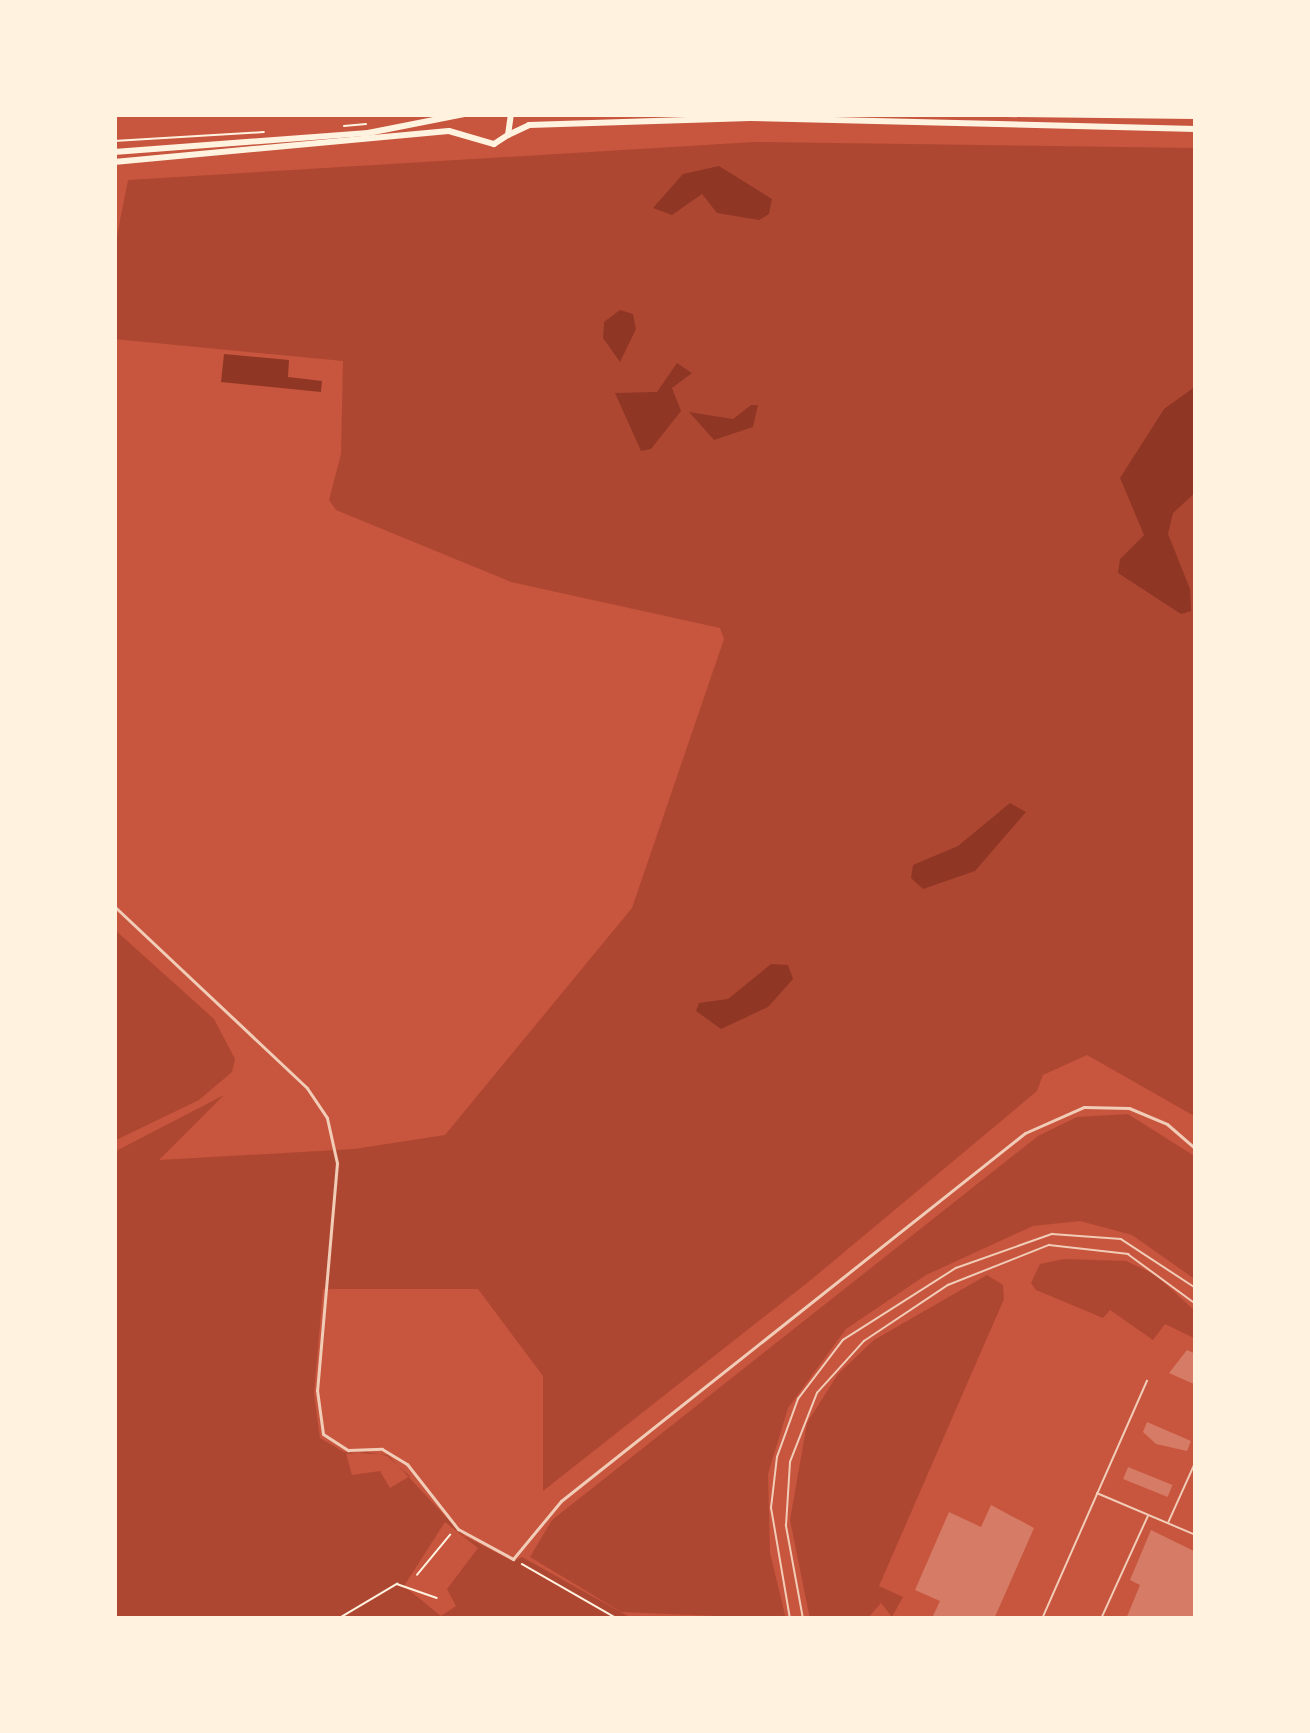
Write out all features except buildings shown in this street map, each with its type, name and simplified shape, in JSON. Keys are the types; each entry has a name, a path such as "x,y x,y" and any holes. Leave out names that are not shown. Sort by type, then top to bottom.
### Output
{"main road":[{"path":"114,152 368,133 465,114 467,132"},
{"path":"508,136 515,114 614,114"},
{"path":"1006,114 1196,116"},
{"path":"114,162 467,132 486,145 529,125 750,118 1196,129"}],"street":[{"path":"114,906 322,1107 337,1154 317,1390 320,1427 333,1443 382,1449 406,1463 457,1527 513,1559 561,1501 1025,1133 1084,1107 1129,1108 1168,1124 1196,1150"}],"lane":[{"path":"790,1619 771,1508 777,1457 798,1400 843,1340 956,1268 1052,1234 1121,1240 1196,1288"},
{"path":"803,1619 787,1534 790,1462 817,1393 864,1341 948,1285 1056,1244 1128,1254 1196,1304"},
{"path":"1042,1619 1148,1381"},
{"path":"1168,1522 1196,1461"},
{"path":"1097,1493 1196,1535"},
{"path":"1101,1619 1148,1516"}],"path":[{"path":"328,127 384,122"},
{"path":"114,141 266,132"},
{"path":"417,1575 457,1527"},
{"path":"513,1559 618,1619"},
{"path":"338,1619 397,1584 437,1598"}],"shaded area":[{"path":"754,142 1196,148 1196,1117 1087,1055 1043,1075 1037,1091 812,1279 543,1491 543,1376 478,1289 323,1289 314,1394 320,1438 344,1452 357,1453 346,1454 352,1475 380,1471 390,1488 409,1477 464,1536 513,1561 522,1557 633,1619 114,1619 114,1152 224,1095 159,1160 354,1149 445,1135 632,908 724,639 720,628 511,582 336,510 329,500 341,454 343,361 114,339 114,251 128,180","holes":["445,1522 478,1548 447,1589 456,1606 441,1616 404,1586"]},
{"path":"719,166 772,199 769,214 759,220 717,213 702,194 672,215 653,208 683,174"},
{"path":"620,310 633,314 636,329 620,362 603,338 604,322"},
{"path":"224,354 289,360 288,377 322,381 321,392 221,382"},
{"path":"677,363 692,373 672,388 681,411 651,449 641,451 615,393 657,392"},
{"path":"1196,386 1196,492 1173,513 1168,534 1190,589 1191,611 1181,614 1118,573 1120,559 1144,535 1120,478 1164,409"},
{"path":"758,405 753,427 714,440 689,412 733,419"},
{"path":"1010,803 1026,812 975,871 923,889 911,878 913,865 958,846"},
{"path":"114,929 214,1019 235,1059 232,1072 199,1100 114,1141"},
{"path":"771,964 788,965 793,979 768,1007 721,1029 696,1011 699,1003 728,999"},
{"path":"1128,1114 1196,1157 1196,1280 1132,1235 1080,1221 1033,1226 926,1275 846,1329 788,1408 768,1474 770,1553 786,1619 621,1612 530,1557 552,1520 1038,1136 1077,1117"},
{"path":"1064,1259 1126,1261 1156,1275 1196,1312 1196,1339 1165,1324 1153,1340 1110,1310 1103,1318 1036,1290 1031,1283 1040,1264"},
{"path":"987,1275 1003,1285 1004,1299 879,1586 903,1597 892,1617 881,1603 867,1619 810,1619 790,1520 807,1423 838,1374 874,1340"}]}
